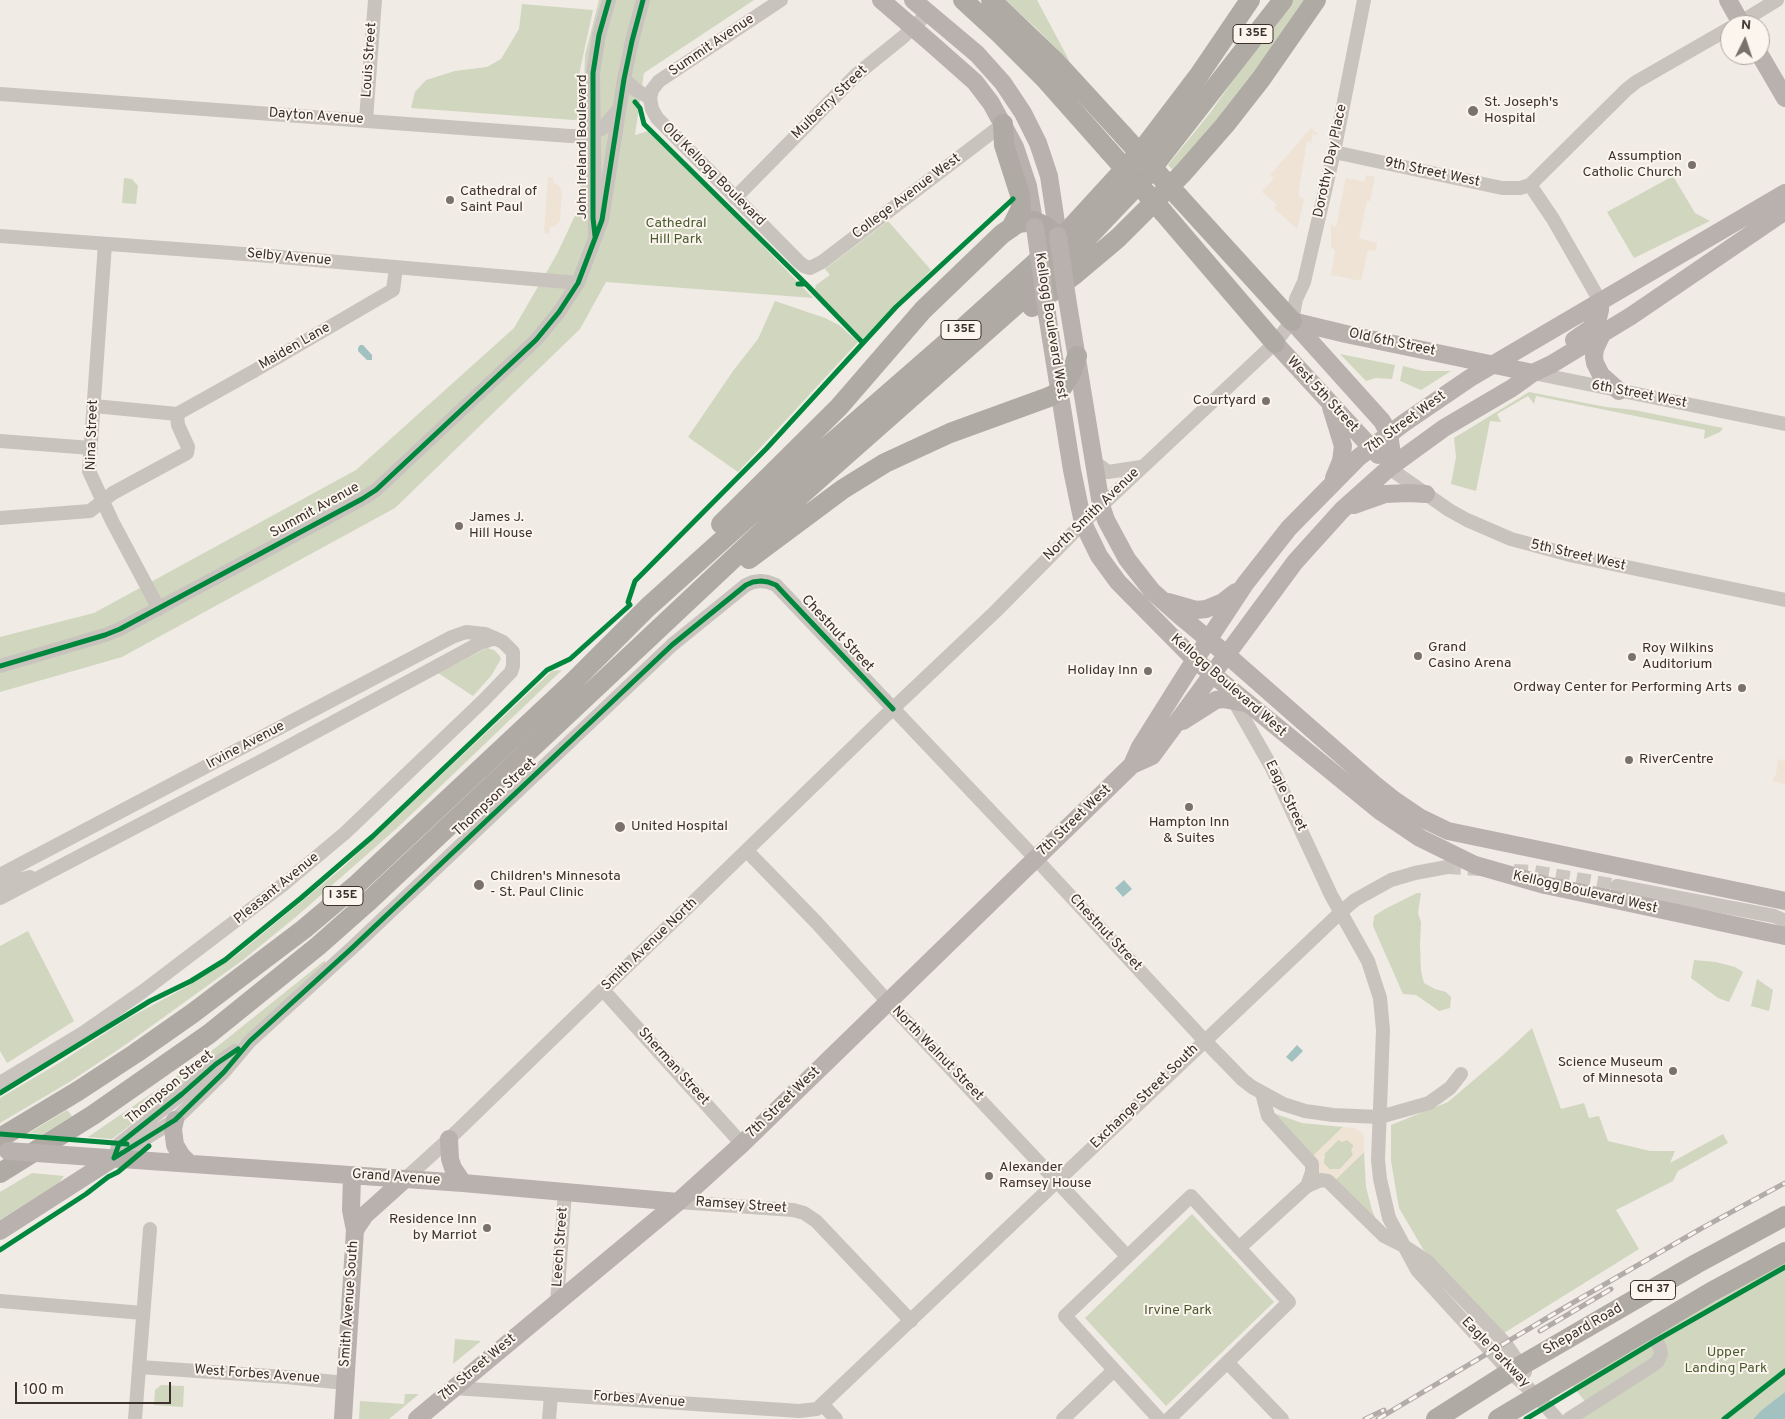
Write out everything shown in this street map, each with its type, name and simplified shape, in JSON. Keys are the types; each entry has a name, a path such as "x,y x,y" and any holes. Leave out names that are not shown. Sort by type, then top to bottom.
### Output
{"highway":[{"path":"962,0 1035,68 1163,212 1275,344"},
{"path":"991,0 1055,61 1292,321"},
{"name":"I 35E","path":"0,1138 136,1053 201,1007 304,930 355,886 573,682 648,608 788,480 954,336 1054,246 1142,150 1238,20 1249,0"},
{"name":"I 35E","path":"0,1172 56,1139 153,1075 208,1034 318,946 420,855 593,689 802,494 1050,274 1103,221 1145,176 1175,139 1230,67 1274,0"},
{"path":"1230,67 1283,0"},
{"path":"937,375 1060,287 1118,238 1161,196 1202,153 1247,97 1316,0"},
{"path":"1003,124 1004,145 1020,195 1021,208 1011,228"},
{"path":"648,608 712,532 839,407 923,310 1002,234 1018,223 1037,224 1058,236"},
{"path":"707,584 740,566 843,489 885,463 950,433 1060,391 1072,372 1077,356"},
{"name":"Shepard Road","path":"1436,1419 1516,1369 1696,1264 1785,1216"},
{"name":"CH 37","path":"1498,1419 1563,1382 1650,1328 1785,1252"}],"main road":[{"name":"Kellogg Boulevard West","path":"881,0 975,82 991,103 1015,147 1028,186 1037,224 1048,314 1083,523 1099,556 1118,582 1195,660 1217,678 1240,702 1380,812 1420,838 1475,865 1545,885 1785,936"},
{"path":"913,0 928,13"},
{"path":"1728,0 1733,15"},
{"name":"Kellogg Boulevard West","path":"928,13 977,54 1003,83 1023,113 1038,143 1049,176 1101,505 1106,520 1127,559 1152,591 1394,800 1419,817 1448,831 1785,901"},
{"path":"1766,65 1785,98"},
{"name":"7th Street West","path":"1132,765 1140,747 1245,584 1288,528 1371,447 1493,364 1785,192"},
{"name":"7th Street West","path":"417,1419 678,1202 742,1144 1132,765 1152,756 1174,727 1217,678 1226,654 1295,562 1342,510 1389,468 1444,428 1512,388 1533,373 1552,364 1602,334 1785,211"},
{"path":"1552,364 1572,341 1590,329 1598,318 1600,301"},
{"name":"Old 6th Street","path":"1292,321 1493,364"},
{"name":"West 5th Street","path":"1292,321 1382,420 1389,434"},
{"path":"1602,334 1595,349 1595,363 1601,375 1620,391"},
{"name":"West 5th Street","path":"1275,344 1389,468"},
{"name":"6th Street West","path":"1493,364 1533,373"},
{"path":"1330,404 1343,446 1341,461 1331,486"},
{"path":"1389,434 1392,454 1389,468"},
{"path":"1342,510 1385,494 1409,492 1426,494"},
{"path":"1163,601 1196,610 1206,609 1223,602 1245,584"},
{"path":"1174,727 1216,700 1240,702"},
{"path":"175,1120 173,1128 175,1144 181,1156 188,1164"},
{"path":"449,1139 450,1159 453,1168 463,1183"},
{"name":"Grand Avenue","path":"0,1150 463,1183 678,1202"},
{"path":"28,1213 69,1177 72,1163 65,1155"},
{"path":"0,1231 114,1158"},
{"path":"352,1176 351,1210 356,1230"},
{"name":"Smith Avenue South","path":"343,1419 356,1230 365,1214 405,1179"}],"street":[{"name":"Louis Street","path":"366,120 375,0"},
{"name":"John Ireland Boulevard","path":"595,236 593,73 599,35 610,0"},
{"name":"John Ireland Boulevard","path":"578,283 602,220 624,79 643,0"},
{"name":"Summit Avenue","path":"650,98 652,90 660,81 781,0"},
{"name":"Dorothy Day Place","path":"1292,321 1296,299 1304,282 1313,246 1364,0"},
{"path":"1753,15 1777,0"},
{"name":"Mulberry Street","path":"735,198 856,75 914,28 928,13"},
{"path":"1600,301 1553,219 1530,185 1636,82 1720,35"},
{"path":"624,79 636,90 650,98"},
{"name":"Dayton Avenue","path":"0,94 570,136 593,133"},
{"name":"Old Kellogg Boulevard","path":"650,98 652,110 657,118 798,262 810,268"},
{"path":"593,133 603,128 620,107"},
{"name":"College Avenue West","path":"810,268 822,262 1003,124"},
{"name":"9th Street West","path":"1334,152 1502,188 1520,188 1530,185"},
{"name":"Selby Avenue","path":"0,236 578,283"},
{"name":"Nina Street","path":"106,244 89,471 102,500 159,609"},
{"name":"Maiden Lane","path":"177,414 389,293 393,290 396,268"},
{"name":"Summit Avenue","path":"0,666 105,636 159,609 376,490 536,340 560,312 578,283"},
{"name":"North Smith Avenue","path":"892,709 996,611 1101,505 1275,344 1292,321"},
{"name":"6th Street West","path":"1533,373 1785,424"},
{"path":"0,518 90,511 113,493 187,453 188,447 178,425 177,414 94,406"},
{"path":"0,441 91,448"},
{"path":"1093,461 1108,472 1142,467"},
{"name":"5th Street West","path":"1389,468 1468,520 1511,539 1530,545 1785,600"},
{"name":"Chestnut Street","path":"761,581 776,585 1243,1080 1283,1104 1311,1112 1333,1116 1380,1117 1429,1103 1450,1088 1461,1074"},
{"name":"Thompson Street","path":"114,1158 175,1120 224,1072 250,1041 352,948 672,644 746,585 761,581"},
{"name":"Irvine Avenue","path":"0,875 452,637 466,632 474,632 503,642 513,652"},
{"name":"Irvine Avenue","path":"0,898 480,643 495,638"},
{"name":"Pleasant Avenue","path":"0,1083 84,1033 142,992 224,932 346,833 501,683 511,672 513,652"},
{"name":"Eagle Street","path":"1240,702 1332,895 1342,912"},
{"name":"Smith Avenue North","path":"405,1179 449,1139 892,709"},
{"name":"North Walnut Street","path":"747,851 1127,1256"},
{"name":"Exchange Street South","path":"823,1405 1204,1040 1355,900 1392,880 1415,873 1447,867"},
{"name":"Irvine Avenue","path":"0,886 44,875"},
{"path":"1617,886 1781,918"},
{"name":"Eagle Parkway","path":"1342,912 1368,961 1380,998 1383,1030 1378,1160 1382,1192 1389,1218 1404,1246 1427,1261 1505,1343 1516,1369 1536,1396 1557,1419"},
{"name":"Sherman Street","path":"603,990 742,1144"},
{"name":"Thompson Street","path":"114,1158 119,1144 182,1094 216,1064 250,1041"},
{"path":"1262,1093 1268,1116 1312,1164 1312,1172 1307,1186"},
{"path":"1239,1248 1307,1186 1321,1180 1328,1181 1384,1236 1404,1246"},
{"name":"Leech Street","path":"557,1302 565,1192"},
{"path":"1159,1419 1065,1316 1190,1196 1289,1302 1169,1419"},
{"name":"Ramsey Street","path":"678,1202 793,1210 804,1213 816,1222 911,1321"},
{"path":"135,1419 150,1229"},
{"path":"0,1301 143,1313"},
{"path":"1569,1419 1658,1361 1661,1354 1660,1348 1650,1328"},
{"path":"1228,1363 1282,1419"},
{"name":"West Forbes Avenue","path":"139,1367 345,1383"},
{"path":"1063,1419 1114,1371"},
{"name":"Forbes Avenue","path":"454,1388 754,1413 807,1411 823,1405"},
{"path":"549,1419 551,1395"},
{"path":"823,1405 836,1419"}],"green space":[{"name":"Cathedral Hill Park","path":"599,0 754,0 644,73 635,135 652,130 813,298 606,282 580,329 395,508 122,657 0,692 0,637 94,613 356,470 514,328 557,254 580,205 585,55"},
{"path":"1005,0 1037,0 1070,62 1035,27"},
{"path":"1290,0 1308,0 1269,59 1175,172 1168,165 1210,113"},
{"path":"522,4 593,10 580,70 580,119 411,108 415,92 426,80 455,71 487,67 501,59 519,29"},
{"path":"1673,176 1695,213 1710,221 1634,258 1607,212"},
{"path":"124,178 132,179 138,186 136,204 122,203"},
{"path":"888,221 931,270 863,339 815,289 816,285 830,275 825,269"},
{"path":"775,301 825,318 839,325 858,342 738,472 688,437 733,371 758,339"},
{"path":"1340,354 1395,365 1392,379 1376,378 1366,381"},
{"path":"1403,366 1423,371 1451,371 1421,390 1400,381"},
{"path":"1529,392 1723,428 1720,432 1704,439 1705,430 1536,396 1534,404 1528,396 1497,414 1501,422 1490,421 1476,491 1451,484 1456,457 1454,438"},
{"path":"487,648 494,650 501,659 491,676 473,696 438,673"},
{"path":"562,670 396,829 297,916 243,960 128,1043 71,1081 0,1123 0,1098 127,1019 188,986 238,954 341,869 552,671"},
{"path":"1417,893 1421,893 1418,913 1421,922 1421,971 1424,983 1446,992 1451,997 1450,1008 1439,1011 1416,995 1403,994 1373,926 1374,916"},
{"path":"28,931 74,1021 7,1063 0,1051 0,946"},
{"path":"1694,960 1716,962 1735,967 1743,972 1729,1002 1718,998 1691,978"},
{"path":"324,961 328,964 236,1046 112,1139 88,1137 218,1046"},
{"path":"1757,979 1773,990 1769,1011 1751,1006"},
{"path":"1532,1028 1561,1109 1584,1103 1589,1118 1599,1116 1608,1141 1650,1151 1675,1151 1670,1163 1723,1134 1728,1143 1678,1171 1673,1181 1616,1210 1639,1249 1504,1333 1423,1249 1399,1208 1391,1161 1391,1125 1448,1102"},
{"path":"67,1110 72,1116 43,1134 29,1133"},
{"path":"1273,1113 1302,1123 1343,1127 1312,1157"},
{"path":"1347,1139 1354,1146 1353,1155 1340,1169 1329,1169 1323,1163 1324,1154 1338,1140"},
{"path":"1364,1152 1366,1187 1376,1220 1334,1181"},
{"path":"32,1173 64,1176 59,1183 0,1220 0,1192"},
{"name":"Irvine Park","path":"1192,1214 1274,1302 1166,1406 1085,1318"},
{"name":"Upper Landing Park","path":"1785,1260 1785,1392 1753,1419 1580,1419 1592,1410 1571,1384"},
{"path":"455,1339 481,1341 453,1364"},
{"path":"161,1385 184,1386 183,1407 154,1405 155,1390"},
{"path":"405,1394 419,1394 389,1419 359,1419 360,1401 404,1404"}],"shaded area":[{"path":"1311,128 1318,134 1317,136 1313,133 1311,144 1307,141 1298,195 1304,200 1297,229 1274,208 1277,205 1262,192 1274,178 1270,175"},
{"path":"1366,175 1375,177 1370,201 1367,201 1359,238 1377,243 1376,251 1368,250 1361,281 1331,275 1335,251 1331,247 1331,224 1336,227 1346,178 1365,182"},
{"path":"548,177 553,177 553,183 558,185 562,191 560,221 556,226 550,227 550,234 544,233"},
{"path":"1778,759 1785,761 1785,784 1772,781 1776,774"},
{"path":"1343,1127 1354,1128 1364,1135 1364,1152 1334,1181 1317,1177 1312,1157","holes":["1338,1140 1342,1142 1347,1140 1354,1145 1351,1150 1353,1155 1340,1169 1329,1169 1324,1163 1324,1154"]}],"water":[{"path":"360,345 363,345 372,355 372,360 367,360 358,351"},
{"path":"1124,880 1132,889 1123,897 1115,888"},
{"path":"1297,1045 1303,1051 1292,1062 1286,1057"},
{"path":"1785,1392 1785,1419 1753,1419 1762,1410"}],"tunnel":[{"path":"1447,867 1480,869"},
{"path":"1514,871 1534,872 1617,886"}],"railway":[{"path":"1378,1419 1562,1309 1702,1228 1785,1183"},
{"path":"1540,1331 1611,1289"},
{"path":"1365,1419 1384,1410"}],"cycle path":[{"path":"595,236 593,218 593,73 599,35 609,0"},
{"path":"0,666 120,629 362,499 376,490 536,340 559,312 578,283 602,220 624,79 643,0"},
{"path":"635,102 640,108 644,124 806,284"},
{"path":"0,1093 150,1001 191,981 225,960 373,836 547,670 570,659 630,605 628,602 635,581 766,449 896,307 1013,199"},
{"path":"798,284 806,284 863,343"},
{"path":"114,1158 175,1120 224,1072 250,1041 352,948 672,645 746,585 761,581 776,585 893,709"},
{"path":"114,1158 119,1144 182,1094 216,1064 238,1049"},
{"path":"0,1134 127,1144"},
{"path":"0,1250 118,1172 149,1146"},
{"path":"1526,1419 1657,1340 1785,1267"},
{"path":"1724,1419 1785,1371"}],"place":[{"name":"St. Joseph's Hospital","path":"1473,111"},
{"name":"Assumption Catholic Church","path":"1692,165"},
{"name":"Cathedral of Saint Paul","path":"450,200"},
{"name":"Courtyard","path":"1266,401"},
{"name":"James J. Hill House","path":"459,526"},
{"name":"Grand Casino Arena","path":"1418,656"},
{"name":"Roy Wilkins Auditorium","path":"1632,657"},
{"name":"Holiday Inn","path":"1148,671"},
{"name":"Ordway Center for Performing Arts","path":"1742,688"},
{"name":"RiverCentre","path":"1629,760"},
{"name":"Hampton Inn & Suites","path":"1189,807"},
{"name":"United Hospital","path":"620,827"},
{"name":"Children's Minnesota - St. Paul Clinic","path":"479,885"},
{"name":"Science Museum of Minnesota","path":"1673,1071"},
{"name":"Alexander Ramsey House","path":"989,1176"},
{"name":"Residence Inn by Marriot","path":"487,1228"}]}
